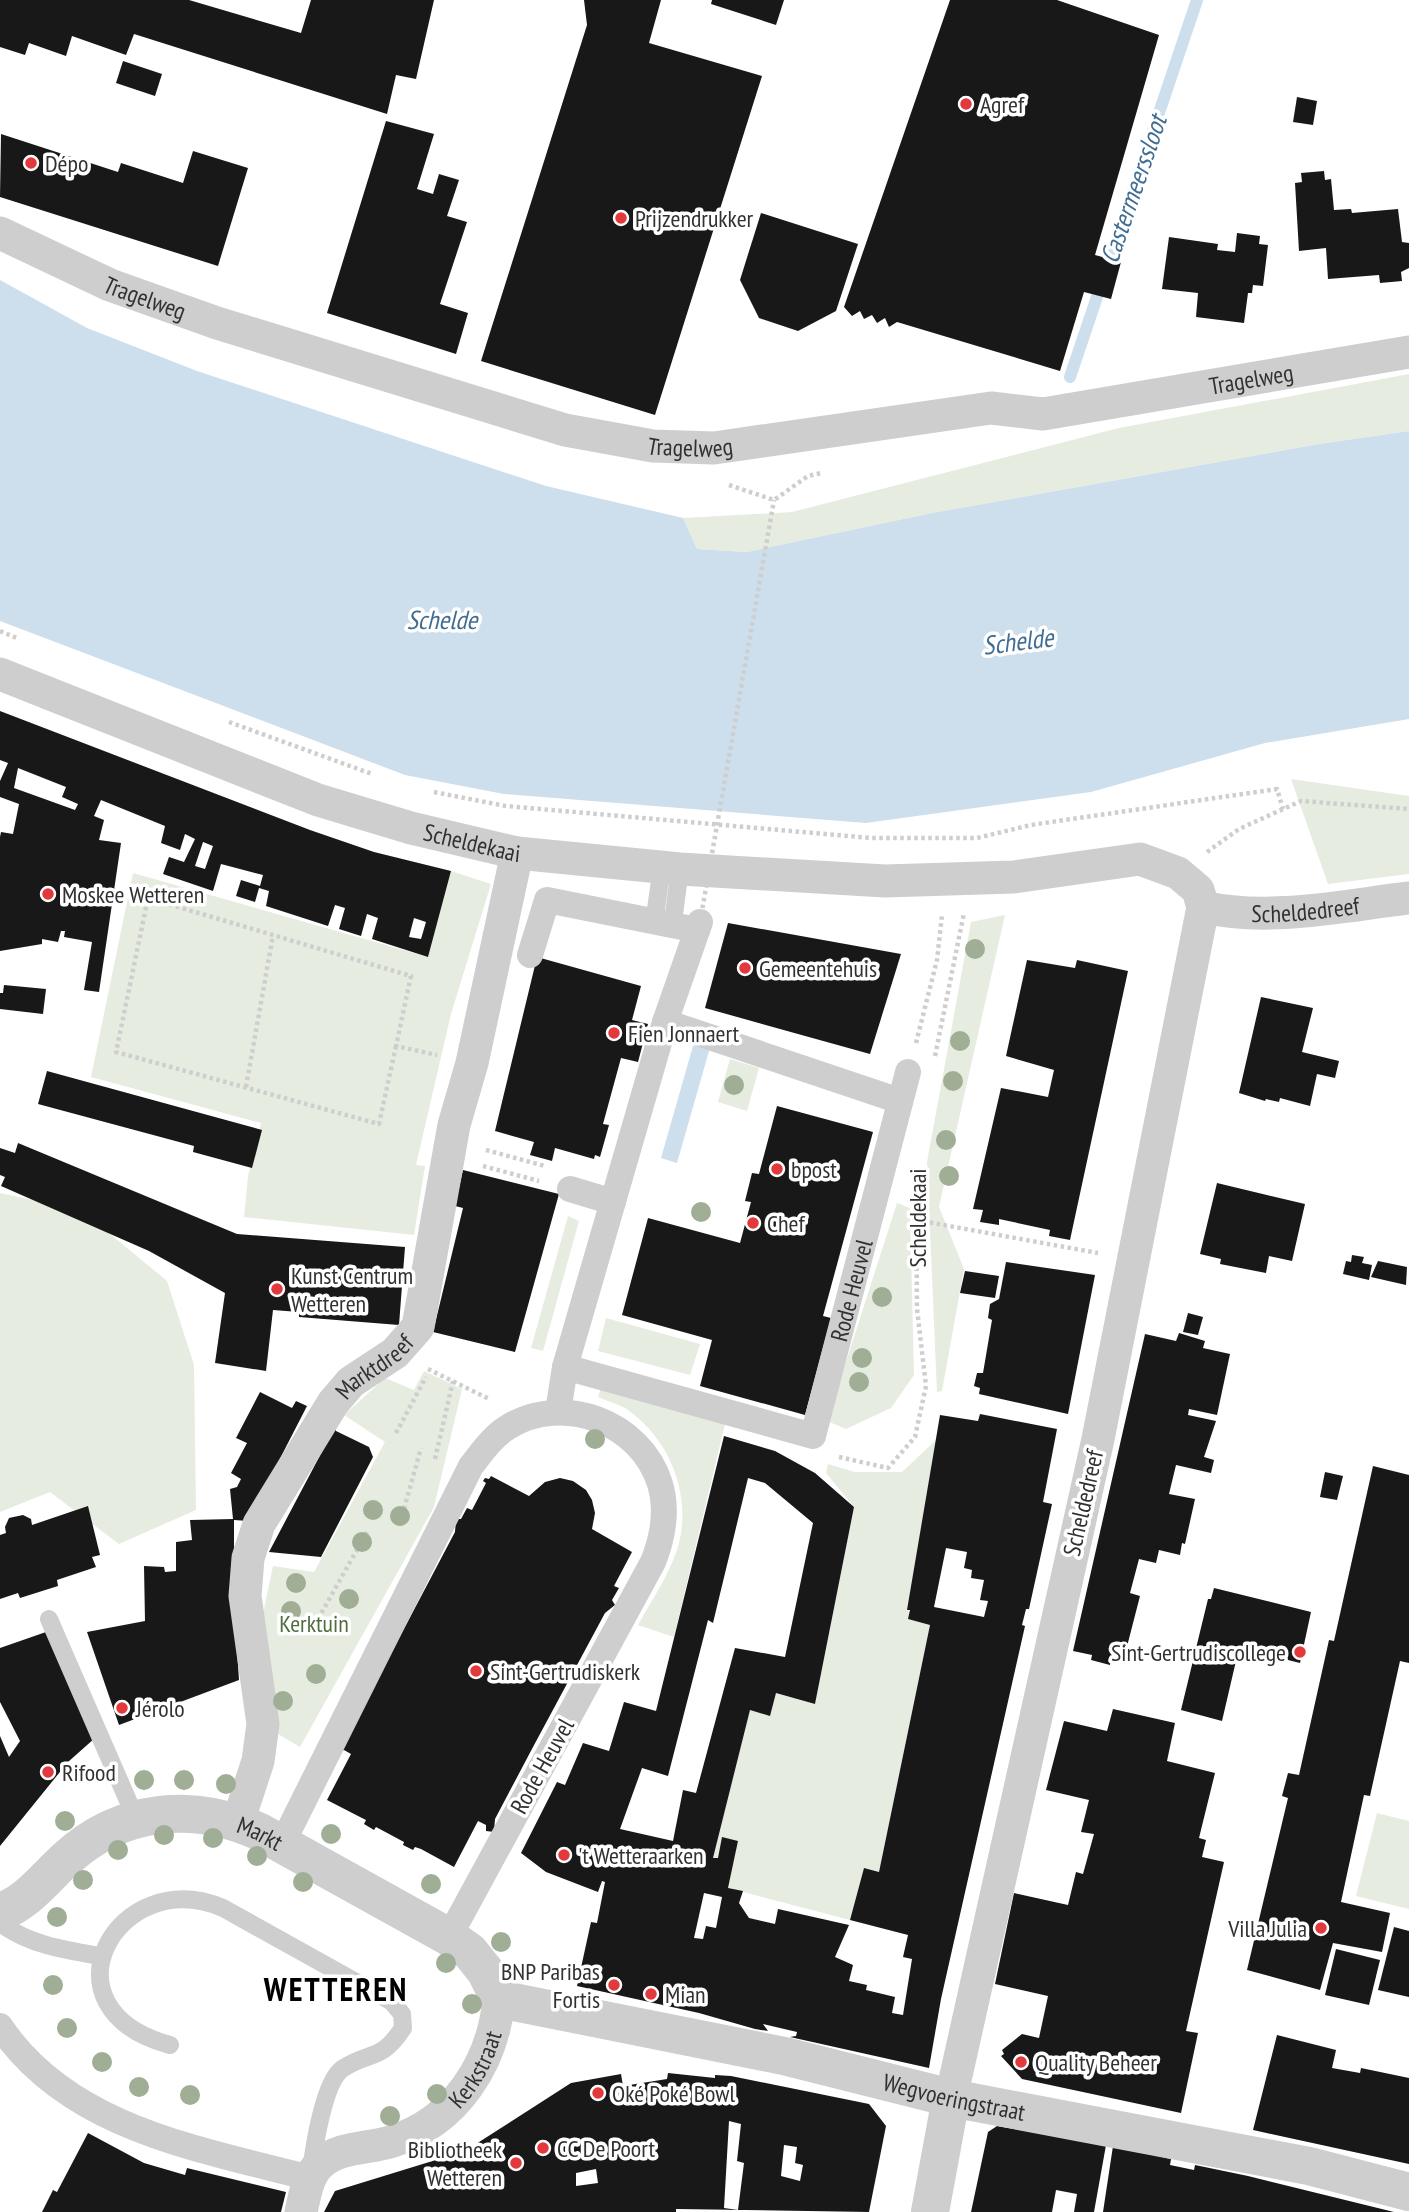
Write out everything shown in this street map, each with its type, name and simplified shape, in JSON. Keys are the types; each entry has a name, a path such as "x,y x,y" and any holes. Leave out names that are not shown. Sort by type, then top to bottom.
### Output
{"street":[{"name":"Tragelweg","path":"0,233 110,285 217,323 565,430 653,446 714,448 991,408 1043,414 1409,352"},
{"name":"Scheldekaai","path":"0,674 318,800 411,828 517,853 671,868 885,881 1014,877 1140,859 1178,873"},
{"name":"Marktdreef","path":"238,1822 258,1761 263,1724 246,1596 248,1558 258,1524 333,1403 351,1382 395,1353 418,1327 450,1148 472,1063 517,853"},
{"path":"1178,873 1198,890 1203,907"},
{"name":"Scheldedreef","path":"951,2098 1135,1259 1203,907 1231,913 1265,912 1409,898"},
{"path":"530,955 547,900 699,926 665,1022 615,1194 565,1367 558,1412"},
{"path":"665,1022 896,1099 856,1230"},
{"name":"Rode Heuvel","path":"813,1436 896,1099 908,1072"},
{"path":"580,1184 615,1194"},
{"path":"565,1367 813,1436"},
{"name":"Rode Heuvel","path":"282,1843 471,1466 487,1445 508,1427 532,1416 558,1412 585,1414 610,1424 632,1439 649,1460 660,1484 665,1511 662,1537 653,1562 449,1937"},
{"name":"Markt","path":"0,1912 17,1906 69,1856 104,1831 136,1819 168,1812 203,1813 238,1822 282,1843 449,1937 470,1952 486,1972 499,1999"},
{"name":"Wegvoeringstraat","path":"499,1999 784,2056 951,2098 1309,2165 1409,2192"},
{"name":"Kerkstraat","path":"310,2178 321,2163 337,2154 402,2137 432,2124 457,2101 480,2066 496,2030 499,1999"},
{"path":"0,2026 12,2043 54,2085 102,2112 159,2138 310,2178 301,2212"},
{"path":"930,2212 951,2098"}],"lane":[{"path":"665,912 671,868"},
{"path":"50,1619 136,1819"},
{"path":"170,2045 143,2038 124,2023 107,2002 98,1982 100,1956 125,1922 145,1907 176,1898 205,1900 392,2002 402,2014 403,2028 392,2045 385,2052 340,2070 331,2083 310,2178"},
{"path":"0,1923 13,1933 47,1947 100,1956"}],"path":[{"path":"699,926 775,500 808,476"},
{"path":"0,631 23,640"},
{"path":"228,721 380,777"},
{"path":"430,792 506,806 871,838 977,838 1085,816 1277,789 1283,809"},
{"path":"1178,873 1238,829 1301,801 1409,809"},
{"path":"935,1057 959,879"},
{"path":"908,1072 959,879"},
{"path":"148,898 411,976 396,1046 379,1124 116,1052 148,898"},
{"path":"246,1087 273,935"},
{"path":"396,1046 472,1063"},
{"path":"450,1148 580,1184"},
{"path":"450,1148 580,1184"},
{"name":"Scheldekaai","path":"813,1436 821,1446 839,1457 888,1468 915,1437 926,1386 918,1309 916,1180"},
{"path":"916,1220 1135,1259"},
{"path":"396,1433 429,1370"},
{"path":"453,1381 481,1395"},
{"path":"404,1509 421,1448"},
{"path":"318,1619 367,1532"}],"green space":[{"path":"1409,374 1409,431 1319,444 932,513 747,552 697,549 683,518 792,512 1119,428"},
{"path":"1291,779 1409,796 1409,874 1328,884"},
{"path":"451,871 491,884 451,1014 416,1165 425,1166 414,1235 244,1217 248,1176 261,1123 91,1077 133,873 428,957"},
{"path":"1005,915 939,1207 964,1269 942,1391 937,1392 927,1162 971,922"},
{"path":"730,1059 759,1068 747,1111 718,1102"},
{"path":"0,1193 81,1210 167,1281 194,1365 196,1510 119,1544 50,1492 0,1512"},
{"path":"897,1203 910,1208 914,1375 891,1408 846,1429 827,1421"},
{"path":"568,1216 579,1221 543,1351 531,1348"},
{"path":"606,1318 700,1344 690,1375 598,1351"},
{"name":"Kerktuin","path":"424,1371 462,1389 434,1507 300,1747 273,1731 263,1613 273,1566 314,1572 385,1442 344,1415 385,1378 414,1390"},
{"path":"601,1387 725,1424 674,1637 638,1625 666,1575 680,1538 681,1498 677,1479 660,1442 628,1410 598,1397"},
{"path":"936,1440 907,1610 930,1625 879,1872 864,1868 850,1920 728,1888 738,1841 723,1838 718,1858 713,1858 750,1710 770,1715 776,1693 815,1704 854,1507 826,1473 828,1464 855,1472 902,1472"},
{"path":"1377,1813 1409,1821 1409,1909 1356,1896"}],"water":[{"name":"Schelde","path":"0,280 87,328 197,371 546,486 683,518 697,549 747,552 932,513 1319,444 1409,431 1409,719 1265,743 1091,792 866,823 504,794 405,775 0,621"},
{"path":"695,1039 711,1044 677,1163 661,1158"}],"building":[{"path":"0,0 189,0 301,33 311,0 434,0 416,79 396,75 387,114 134,34 126,55 72,36 66,56 29,43 25,55 0,47"},
{"name":"Prijzendrukker","path":"584,0 661,0 649,43 762,76 655,415 481,361 587,25"},
{"path":"712,0 784,0 776,25 711,4"},
{"path":"950,0 1057,0 1159,35 1095,255 1121,262 1111,299 1084,292 1060,371 897,322 889,327 885,318 877,323 872,315 864,319 860,311 852,316 844,307"},
{"path":"123,61 162,74 155,96 116,83"},
{"path":"1297,97 1317,101 1313,125 1293,122"},
{"path":"386,121 434,134 417,189 433,194 439,174 459,180 447,216 467,222 440,304 468,313 456,354 327,313"},
{"path":"1,134 118,172 121,163 183,183 193,151 248,168 218,266 0,197"},
{"path":"1324,171 1325,180 1331,179 1334,210 1351,209 1352,213 1398,209 1402,242 1409,243 1409,268 1401,272 1402,281 1380,283 1379,275 1328,279 1326,248 1299,251 1295,183 1302,182 1301,173"},
{"path":"761,213 858,244 836,311 798,331 759,318 740,280"},
{"path":"1237,233 1260,236 1259,244 1268,245 1263,286 1253,285 1252,293 1248,293 1244,323 1196,317 1198,293 1162,289 1169,237 1218,244 1217,250 1235,252"},
{"path":"0,711 310,830 374,852 451,871 428,957 372,939 378,918 367,914 361,936 339,929 345,908 335,905 328,926 266,906 269,891 259,888 255,902 236,896 241,880 260,886 263,875 221,864 213,891 163,874 169,857 184,862 195,839 185,834 180,850 161,843 165,826 101,800 94,816 104,820 99,840 121,843 99,992 84,990 92,942 64,937 65,931 61,931 58,942 42,939 42,944 0,951 0,837 1,832 13,834 19,804 0,797 0,781 8,763 0,760","holes":["18,768 66,787 62,797 78,804 75,810 14,788","203,842 213,846 205,869 195,866","414,918 426,922 421,939 409,937"]},
{"path":"728,923 901,954 870,1054 705,1008"},
{"path":"537,957 641,986 632,1020 648,1024 638,1062 621,1058 603,1124 609,1125 600,1157 595,1155 594,1159 555,1148 552,1161 530,1155 534,1142 495,1131"},
{"path":"1027,960 1075,968 1077,960 1128,971 1070,1240 1049,1236 1050,1230 999,1219 999,1225 980,1222 983,1210 973,1209 1001,1088 1048,1097 1054,1070 1006,1056"},
{"path":"4,985 46,989 43,1014 0,1009 0,993 3,993"},
{"path":"1261,997 1313,1008 1302,1052 1339,1061 1335,1078 1317,1074 1310,1106 1280,1098 1279,1102 1265,1101 1239,1093"},
{"path":"47,1071 262,1130 252,1168 193,1152 194,1146 38,1104"},
{"path":"777,1106 873,1132 823,1316 831,1318 805,1415 700,1386 712,1340 622,1315 648,1218 740,1243 751,1202 745,1201 752,1173 759,1174"},
{"path":"18,1143 237,1234 405,1247 399,1325 299,1317 299,1312 273,1310 266,1371 215,1363 225,1293 149,1251 1,1186 5,1177 0,1175 0,1148 15,1153"},
{"path":"463,1170 559,1194 515,1352 433,1332 463,1208 455,1206"},
{"path":"1217,1183 1305,1204 1292,1261 1269,1256 1266,1273 1220,1264 1221,1259 1200,1254"},
{"path":"1352,1255 1364,1257 1362,1263 1372,1265 1369,1280 1343,1274 1346,1261 1351,1262"},
{"path":"1378,1261 1407,1267 1406,1285 1371,1277"},
{"path":"1006,1262 1095,1275 1068,1414 979,1394 980,1388 974,1386 977,1373 983,1373 992,1320 988,1318 990,1304 999,1299"},
{"path":"965,1271 999,1276 995,1298 960,1293"},
{"path":"1188,1313 1203,1317 1198,1335 1183,1332"},
{"path":"1179,1333 1205,1341 1203,1348 1230,1354 1217,1415 1189,1409 1188,1415 1216,1421 1204,1457 1214,1460 1211,1473 1176,1465 1169,1494 1195,1499 1185,1544 1182,1543 1180,1555 1159,1550 1156,1563 1139,1559 1130,1593 1140,1596 1123,1662 1111,1659 1110,1665 1091,1660 1092,1655 1073,1651 1145,1334 1176,1341"},
{"path":"260,1392 292,1408 296,1401 307,1406 248,1521 234,1520 234,1604 239,1680 119,1725 87,1632 145,1621 144,1566 164,1567 165,1572 176,1571 176,1542 192,1540 190,1520 233,1519 230,1489 237,1487 241,1479 231,1473 247,1443 236,1438"},
{"path":"980,1414 1057,1429 1043,1502 1052,1504 1029,1609 1026,1609 1022,1625 1025,1626 941,1999 929,2068 790,2037 796,2036 797,2032 763,2024 768,2031 577,1986 591,1922 597,1923 605,1882 602,1881 598,1892 546,1872 521,1853 557,1782 565,1785 583,1743 609,1751 624,1702 656,1711 724,1436 775,1451 815,1473 854,1507 815,1704 776,1693 770,1716 750,1710 713,1858 718,1858 722,1837 738,1841 728,1888 743,1891 739,1903 749,1918 775,1924 778,1909 849,1925 835,1957 853,1965 849,1981 867,1985 866,1990 895,1997 892,2013 903,2015 912,1959 903,1957 908,1935 850,1920 864,1868 879,1872 930,1625 908,1619 910,1610 907,1610 940,1415 978,1421","holes":["748,1478 765,1483 813,1523 785,1657 735,1648 696,1793 683,1790 673,1841 620,1829 642,1768 668,1776 708,1620 713,1623","946,1548 967,1552 964,1568 972,1570 971,1578 984,1580 980,1600 988,1601 984,1617 934,1607","704,1893 722,1897 716,1928 706,1926 703,1939 694,1938"]},
{"path":"335,1427 336,1431 369,1447 373,1457 321,1557 269,1552"},
{"name":"Sint-Gertrudiscollege","path":"1373,1466 1409,1475 1409,1663 1400,1661 1370,1796 1364,1795 1341,1902 1390,1913 1382,1952 1333,1943 1320,1990 1247,1970 1288,1798 1282,1796 1288,1773 1299,1775 1329,1640 1334,1641"},
{"path":"1325,1472 1343,1476 1337,1500 1320,1497"},
{"name":"Sint-Gertrudiskerk","path":"491,1476 529,1496 545,1482 560,1478 573,1481 586,1490 592,1500 595,1513 592,1529 632,1552 614,1586 619,1588 612,1600 615,1605 605,1613 533,1747 495,1819 494,1832 486,1831 486,1825 478,1821 454,1867 421,1849 415,1847 413,1850 403,1845 404,1842 376,1827 374,1830 364,1824 366,1820 327,1800 351,1754 344,1750 339,1752 455,1532 456,1519 461,1519 467,1508 472,1510 486,1483 483,1481"},
{"path":"88,1506 100,1555 92,1557 96,1567 57,1580 58,1586 20,1598 18,1593 0,1599 0,1535 6,1533 5,1527 9,1518 23,1515 31,1519 32,1525"},
{"name":"Sint-Gertrudiscollege","path":"1214,1588 1311,1612 1300,1663 1239,1648 1222,1721 1181,1710 1208,1599 1211,1599"},
{"path":"46,1632 95,1738 68,1762 0,1846 0,1736 9,1757 20,1741 0,1702 0,1648"},
{"path":"1113,1709 1175,1723 1167,1761 1215,1773 1199,1838 1206,1840 1202,1857 1224,1862 1186,2031 1198,2033 1181,2113 1022,2079 1001,2056 1004,2054 1002,2050 1022,2034 1039,2038 1048,1996 995,1984 1014,1893 1068,1905 1076,1872 1083,1874 1094,1834 1081,1832 1089,1800 1046,1790 1064,1721 1107,1731"},
{"path":"1394,1927 1409,1931 1409,1997 1378,1990"},
{"path":"1336,1949 1380,1960 1369,2005 1325,1995"},
{"path":"1277,2035 1336,2050 1332,2068 1360,2073 1361,2068 1409,2078 1409,2164 1253,2130"},
{"path":"668,2073 715,2078 715,2075 731,2076 869,2104 886,2126 869,2212 738,2210 676,2209 676,2212 324,2212 335,2191 465,2151 571,2083 621,2074 623,2086 667,2079","holes":["729,2121 741,2124 737,2161 744,2163 738,2210 724,2208","784,2145 797,2147 795,2163 803,2165 800,2181 781,2176","596,2169 598,2183 576,2186 576,2173"]},
{"path":"997,2126 1106,2145 1094,2212 1074,2212 1077,2194 1056,2190 1052,2212 971,2212 988,2132"},
{"path":"88,2133 144,2163 185,2175 187,2168 286,2192 281,2212 42,2212 53,2190 57,2192"},
{"path":"1113,2146 1171,2159 1170,2165 1194,2170 1195,2165 1248,2176 1394,2212 1103,2212"}],"waterway":[{"name":"Castermeerssloot","path":"1070,377 1197,0"}],"place":[{"name":"Agref","path":"966,104"},
{"name":"Dépo","path":"31,163"},
{"name":"Prijzendrukker","path":"621,218"},
{"name":"Moskee Wetteren","path":"48,894"},
{"name":"Gemeentehuis","path":"745,968"},
{"name":"Fien Jonnaert","path":"614,1033"},
{"name":"bpost","path":"777,1169"},
{"name":"Chef","path":"753,1223"},
{"name":"Kunst Centrum Wetteren","path":"277,1289"},
{"name":"Sint-Gertrudiscollege","path":"1300,1652"},
{"name":"Sint-Gertrudiskerk","path":"476,1671"},
{"name":"Jérolo","path":"122,1708"},
{"name":"Rifood","path":"48,1772"},
{"name":"'t Wetteraarken","path":"564,1855"},
{"name":"Villa Julia","path":"1321,1928"},
{"name":"BNP Paribas Fortis","path":"614,1985"},
{"name":"Mian","path":"651,1994"},
{"name":"Quality Beheer","path":"1021,2062"},
{"name":"Oké Poké Bowl","path":"598,2093"},
{"name":"CC De Poort","path":"543,2148"},
{"name":"Bibliotheek Wetteren","path":"516,2163"}],"district":[{"name":"WETTEREN","path":"336,1989"}]}
